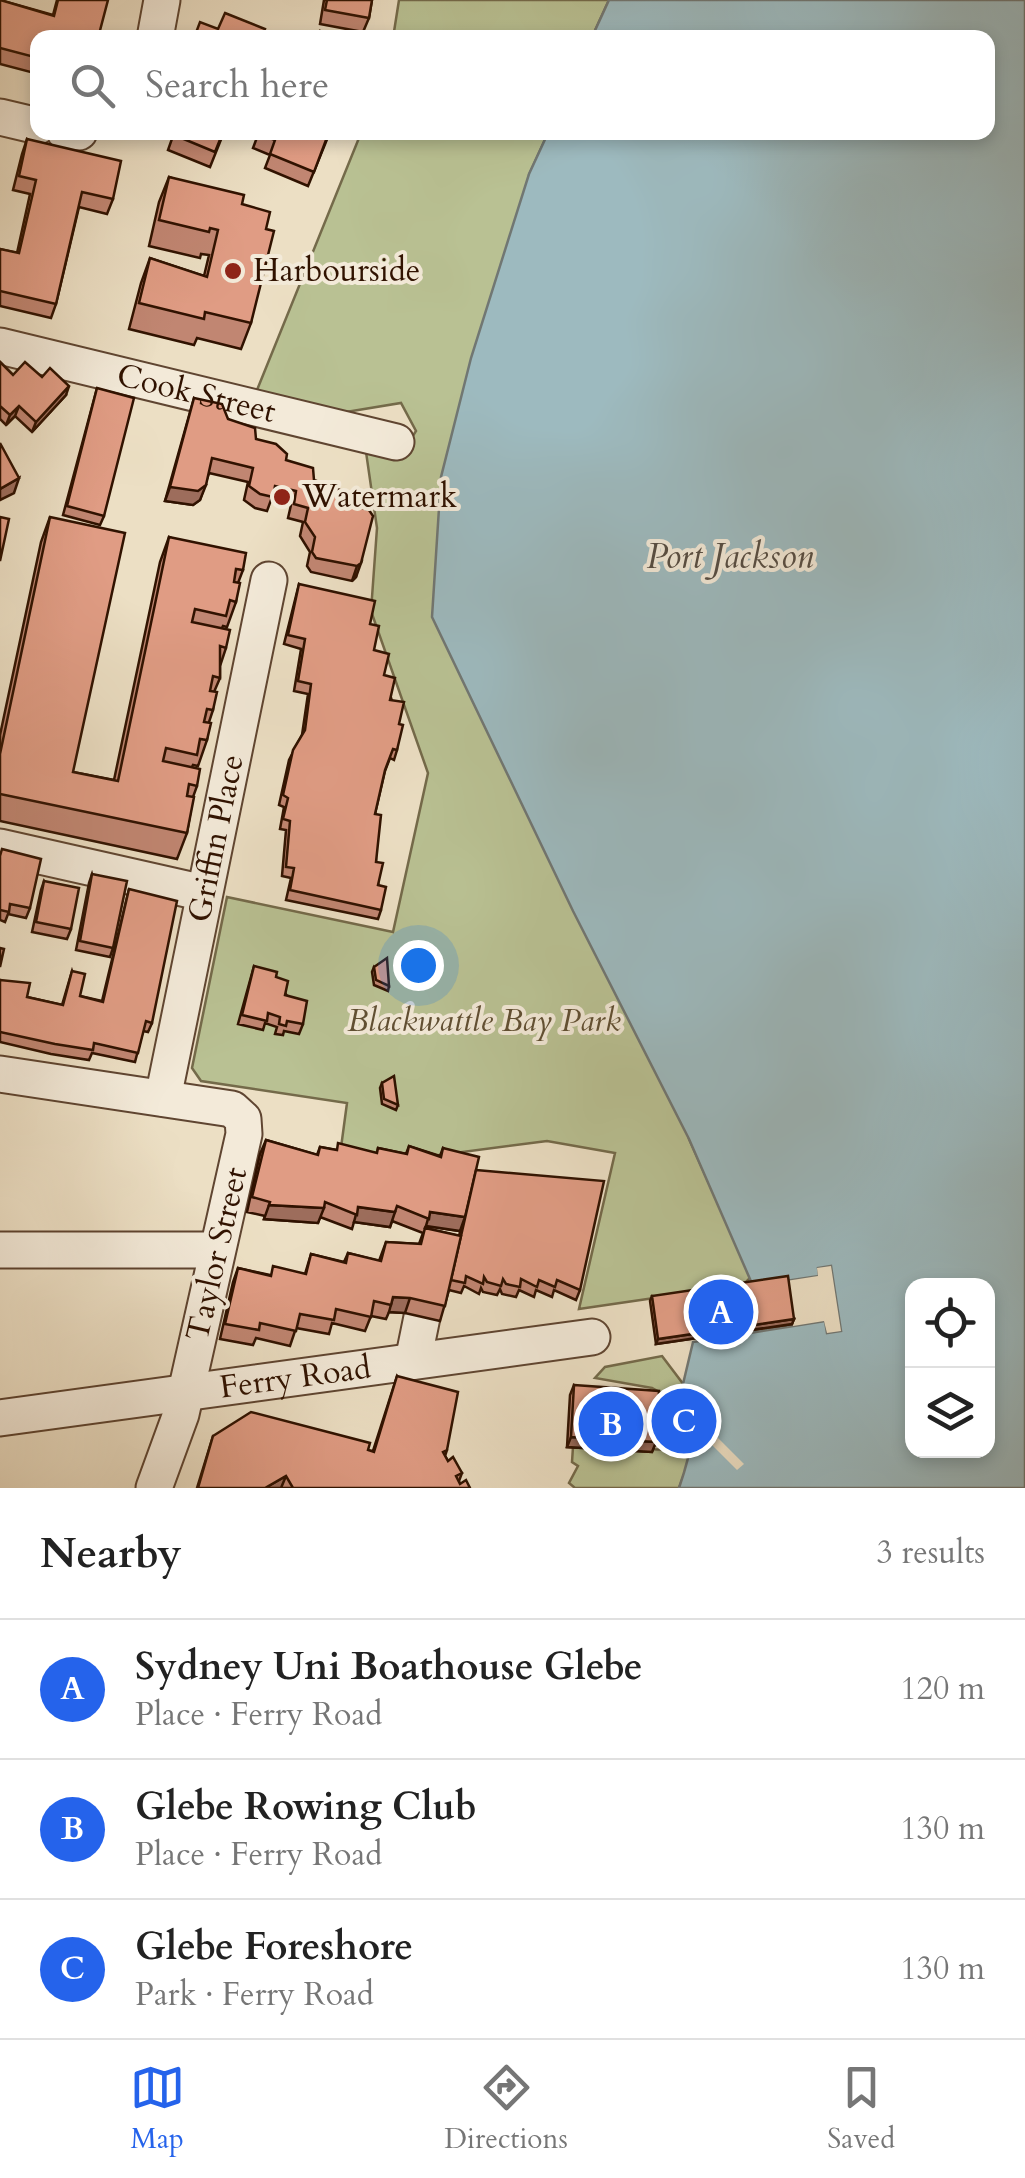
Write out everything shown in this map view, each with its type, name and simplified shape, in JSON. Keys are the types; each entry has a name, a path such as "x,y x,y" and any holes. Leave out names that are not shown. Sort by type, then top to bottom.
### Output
{"street":[{"path":"156,30 162,0"},
{"path":"0,117 30,124"},
{"name":"Cook Street","path":"0,346 396,442"},
{"name":"Griffin Place","path":"163,1098 269,580"},
{"path":"0,847 204,893"},
{"path":"0,1074 163,1098"},
{"name":"Taylor Street","path":"154,1488 187,1391 244,1134 243,1119 236,1110 163,1098"},
{"path":"0,1250 217,1250"},
{"path":"414,1361 422,1317"},
{"name":"Ferry Road","path":"0,1418 592,1336"}],"green space":[{"path":"399,0 609,0 595,30 394,30"},
{"name":"Blackwattle Bay Park","path":"358,140 545,140 529,175 689,1139 751,1277 743,1285 579,1309 615,1153 547,1141 379,1163 340,1155 347,1103 201,1081 192,1068 227,897 393,932 428,773 371,611 377,528 366,452 401,455 416,431 401,403 328,415 257,390"},
{"path":"662,1356 693,1397 689,1461 679,1488 575,1488 569,1483 578,1466 572,1462 573,1447 675,1450 677,1402 652,1388 595,1378 605,1367"}],"water":[{"name":"Port Jackson","path":"609,0 1025,0 1025,1488 679,1488 692,1435 692,1408 683,1384 693,1342 825,1321 827,1333 841,1331 831,1266 818,1268 819,1276 753,1286 689,1139 573,911 432,617 441,477 471,358 529,174 545,140 995,140 995,30 595,30"}],"pier":[{"path":"831,1266 841,1331 827,1333 824,1321 793,1326 792,1321 825,1316 831,1327 836,1327 827,1271 820,1280 787,1286 786,1281 818,1276 817,1268"},
{"path":"692,1412 744,1464 737,1470 691,1424"}],"building":[{"path":"0,0 54,16 58,0 108,0 100,30 30,30 30,56 0,48"},
{"path":"327,0 372,0 369,18 325,10"},
{"path":"225,13 265,29 197,30 200,22 218,29"},
{"path":"27,139 121,161 113,199 82,192 56,304 0,291 0,249 19,253 36,180 19,176"},
{"path":"186,140 220,140 215,152"},
{"path":"275,140 326,140 314,172 270,154"},
{"path":"169,177 244,195 242,204 270,212 266,229 274,231 251,323 205,312 204,319 139,303 150,258 207,277 218,230 210,228 209,232 159,220"},
{"path":"0,362 13,375 25,362 42,377 50,368 69,386 36,422 19,406 10,415 0,406"},
{"path":"97,388 134,398 104,516 67,506"},
{"name":"Watermark","path":"194,398 222,404 228,419 255,428 256,439 276,444 287,454 286,460 313,468 314,480 340,490 343,502 369,510 373,516 361,563 357,566 316,558 312,552 315,537 305,522 308,508 294,504 296,491 275,486 273,497 249,486 253,468 212,458 206,485 198,491 170,487"},
{"path":"0,443 19,478 0,489"},
{"path":"0,517 9,519 0,561"},
{"path":"50,517 125,533 73,772 118,781 169,537 246,553 243,570 236,569 234,582 240,583 236,602 230,600 226,616 195,609 192,622 230,630 226,648 220,646 220,678 213,676 210,691 217,692 213,710 207,709 204,722 211,723 207,740 200,739 197,755 166,748 163,761 200,769 197,786 189,784 187,796 194,797 187,833 0,794 0,754"},
{"path":"299,584 375,601 370,624 379,626 374,650 389,654 384,675 395,678 390,700 404,702 397,750 393,749 385,770 375,814 381,815 376,862 383,863 378,885 386,887 381,910 290,890 294,868 286,867 290,821 283,819 288,798 283,795 293,750 305,730 311,684 298,681 305,639 288,635"},
{"path":"2,849 41,859 30,908 10,904 9,912 0,910"},
{"path":"92,874 127,881 113,948 80,941"},
{"path":"44,881 79,888 71,929 36,922"},
{"path":"129,889 177,901 152,1023 146,1021 138,1053 94,1043 93,1050 0,1032 0,980 30,983 27,997 63,1005 72,971 85,974 80,996 103,1002"},
{"path":"387,958 389,986 376,980 374,967"},
{"path":"254,966 277,972 276,977 288,981 285,995 307,1001 303,1024 279,1024 280,1017 268,1013 267,1021 242,1015"},
{"path":"394,1076 398,1105 384,1099 382,1083"},
{"path":"266,1140 318,1155 320,1147 337,1150 338,1143 377,1153 378,1148 407,1154 409,1146 441,1157 443,1148 479,1157 465,1217 430,1212 429,1219 397,1206 395,1212 358,1207 357,1215 325,1202 324,1208 269,1205 270,1202 252,1197"},
{"path":"476,1170 604,1181 580,1290 557,1280 555,1287 539,1280 537,1287 521,1279 520,1287 506,1284 503,1279 501,1286 487,1282 484,1277 483,1284 466,1276 465,1283 451,1280"},
{"path":"425,1228 461,1236 445,1306 393,1297 391,1305 374,1301 371,1317 336,1309 334,1320 300,1314 296,1331 260,1323 259,1330 225,1324 238,1268 271,1276 273,1266 306,1274 311,1254 346,1263 348,1253 381,1261 386,1242 421,1244"},
{"path":"788,1276 794,1319 658,1339 652,1296"},
{"path":"397,1376 458,1392 447,1450 443,1452 448,1461 453,1457 462,1473 456,1476 460,1484 466,1480 470,1488 293,1488 286,1476 265,1488 198,1488 213,1436 251,1412 370,1443 368,1450 374,1452"},
{"path":"574,1385 659,1391 656,1442 571,1437"}],"place":[{"name":"Harbourside","path":"233,271"},
{"name":"Watermark","path":"282,497"},
{"name":"Sydney Uni Boathouse Glebe","path":"721,1312"},
{"name":"Glebe Foreshore","path":"684,1421"},
{"name":"Glebe Rowing Club","path":"611,1424"}]}
